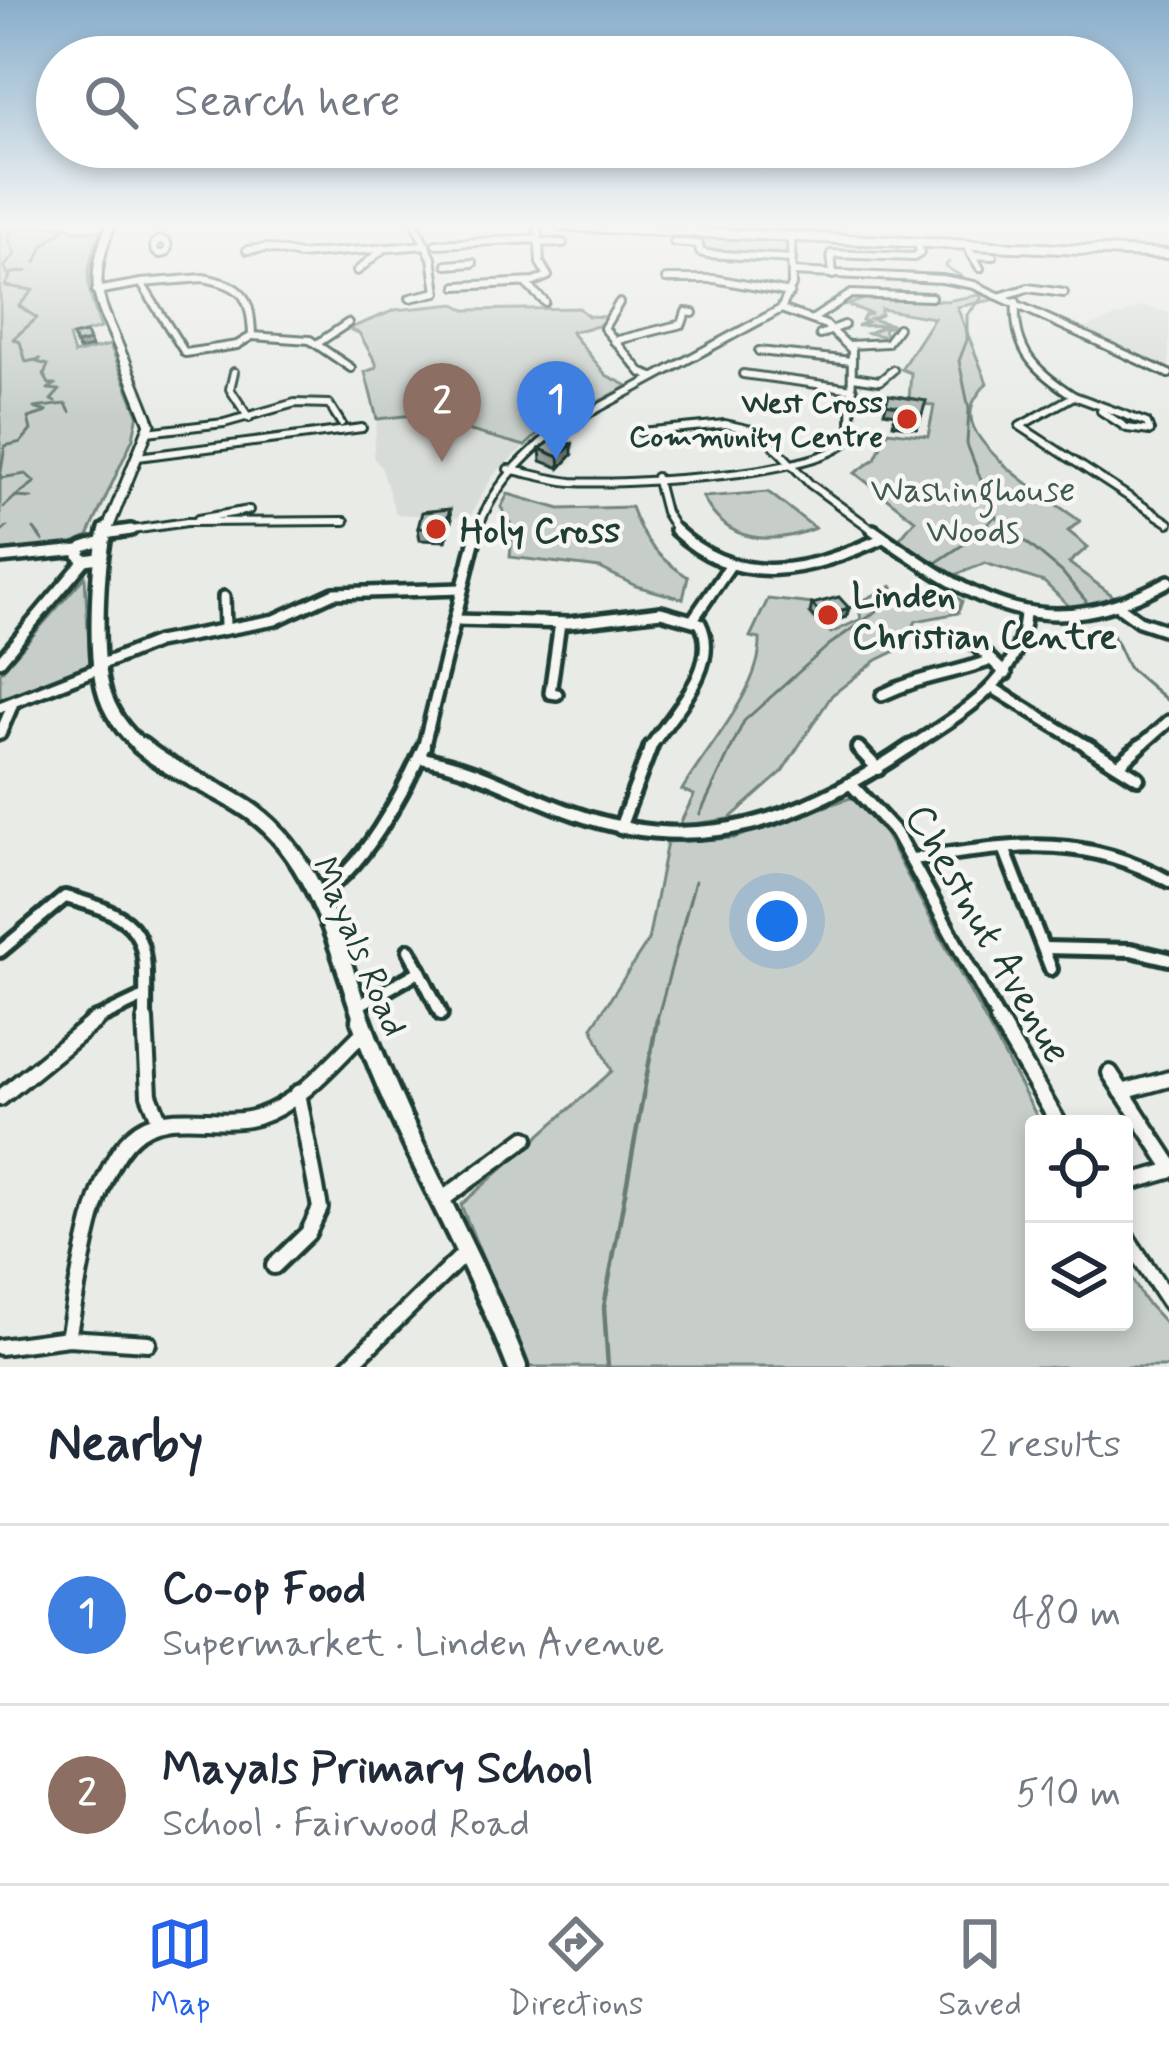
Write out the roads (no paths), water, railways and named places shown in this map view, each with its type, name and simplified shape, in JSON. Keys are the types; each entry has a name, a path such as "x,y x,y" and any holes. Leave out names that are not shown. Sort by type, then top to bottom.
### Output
{"main road":[{"path":"96,292 143,399 148,433"},
{"name":"Mayals Road","path":"148,433 94,549 108,706 137,749 238,803 275,831 313,895 365,1031 513,1357"}],"street":[{"path":"96,292 107,290"},
{"path":"146,290 185,353 237,345 252,335 318,343 346,366"},
{"path":"244,290 251,301 252,335"},
{"path":"410,298 436,290"},
{"path":"481,290 482,298"},
{"path":"532,290 544,302"},
{"path":"773,290 790,293"},
{"path":"313,895 344,879 421,758 476,522 508,469 543,439 781,309 790,290"},
{"path":"988,290 1169,374"},
{"path":"1002,296 1027,290"},
{"path":"1045,290 1064,293"},
{"path":"812,319 851,295 931,298"},
{"path":"1016,302 1012,331 1033,369 1074,396 1127,428 1150,431 1147,423 1088,404"},
{"path":"619,303 604,328 642,373 652,377"},
{"path":"508,469 569,482 824,461 848,446 853,389 849,345 840,328 781,309"},
{"path":"614,340 667,330 682,324 686,312 692,313"},
{"path":"318,343 348,323"},
{"path":"820,335 840,328"},
{"path":"849,345 887,343 898,328"},
{"path":"759,351 852,361"},
{"path":"853,377 884,384 892,370"},
{"path":"234,372 230,389 249,418"},
{"path":"743,374 853,389"},
{"path":"1074,396 1020,426 1169,523"},
{"path":"148,433 249,418 308,402 328,404 344,419"},
{"path":"641,432 747,427 770,437 827,499 949,585 1024,612 1069,617 1120,608 1169,581"},
{"path":"138,457 362,428"},
{"path":"656,477 678,534 731,564 764,570 805,569 833,562 884,538"},
{"path":"0,558 94,549 250,505 247,524"},
{"path":"188,522 345,521"},
{"path":"0,661 94,549"},
{"path":"694,618 731,564"},
{"path":"0,734 6,707 158,642 225,626 268,622 342,592 375,595 462,589"},
{"path":"224,597 225,626"},
{"path":"1120,608 1139,621 1169,631"},
{"path":"455,620 560,623 654,611 694,618 710,639 705,664 648,751 620,828"},
{"path":"421,758 463,765 581,817 620,828 675,836 771,823 878,769 993,688 1025,646 1024,612"},
{"path":"534,692 553,694 560,623"},
{"path":"934,637 968,636 979,644 986,662 1006,674"},
{"path":"881,695 921,676 958,672 986,662"},
{"path":"993,688 1138,778"},
{"path":"1119,765 1169,722"},
{"path":"859,747 878,769"},
{"name":"Chestnut Avenue","path":"845,787 886,815 1054,1115"},
{"path":"914,859 1089,844 1126,856 1169,881"},
{"path":"1004,848 1051,969"},
{"path":"0,951 65,898 97,905 129,921 145,948 142,998 149,1095 159,1119"},
{"path":"1044,948 1131,950 1169,959"},
{"path":"409,950 441,1014"},
{"path":"356,1007 420,971"},
{"path":"0,1099 84,1024 142,998"},
{"path":"68,1338 87,1234 129,1138 159,1119 212,1123 257,1117 298,1093 365,1031"},
{"path":"1110,1073 1169,1167 1133,1181"},
{"path":"1122,1092 1169,1079"},
{"path":"274,1265 308,1234 320,1208 298,1093"},
{"path":"443,1199 526,1138"},
{"path":"1133,1248 1169,1302"},
{"path":"349,1366 466,1252"},
{"path":"0,1346 68,1338 148,1343"}],"waterway":[{"path":"32,290 19,306 37,318 13,339 20,342 26,362 40,359 37,362 48,365 44,375 49,384 56,384 48,389 60,390 51,400 55,402"},
{"path":"975,290 982,298 967,315 967,340 959,361 969,409 967,444 995,516"},
{"path":"15,497 35,482 26,474 0,478 5,446 21,442 31,430 28,418 47,412 34,408 66,404 70,412"},
{"path":"4,507 15,497"},
{"path":"15,497 32,498"},
{"path":"937,562 979,534 995,516"},
{"path":"995,516 1062,572 1086,601"},
{"path":"0,533 7,527"},
{"path":"34,529 43,541"},
{"path":"700,814 744,721 829,645 884,606"},
{"path":"1110,629 1128,667 1169,702"},
{"path":"656,1023 695,881"},
{"path":"608,1367 604,1307 657,1020"}],"place":[{"name":"West Cross Community Centre","path":"907,419"},
{"name":"Co-op Food","path":"556,460"},
{"name":"Mayals Primary School","path":"442,462"},
{"name":"Holy Cross","path":"436,529"},
{"name":"Linden Christian Centre","path":"828,615"}],"park label":[{"name":"Washinghouse Woods","path":"973,508"}]}
